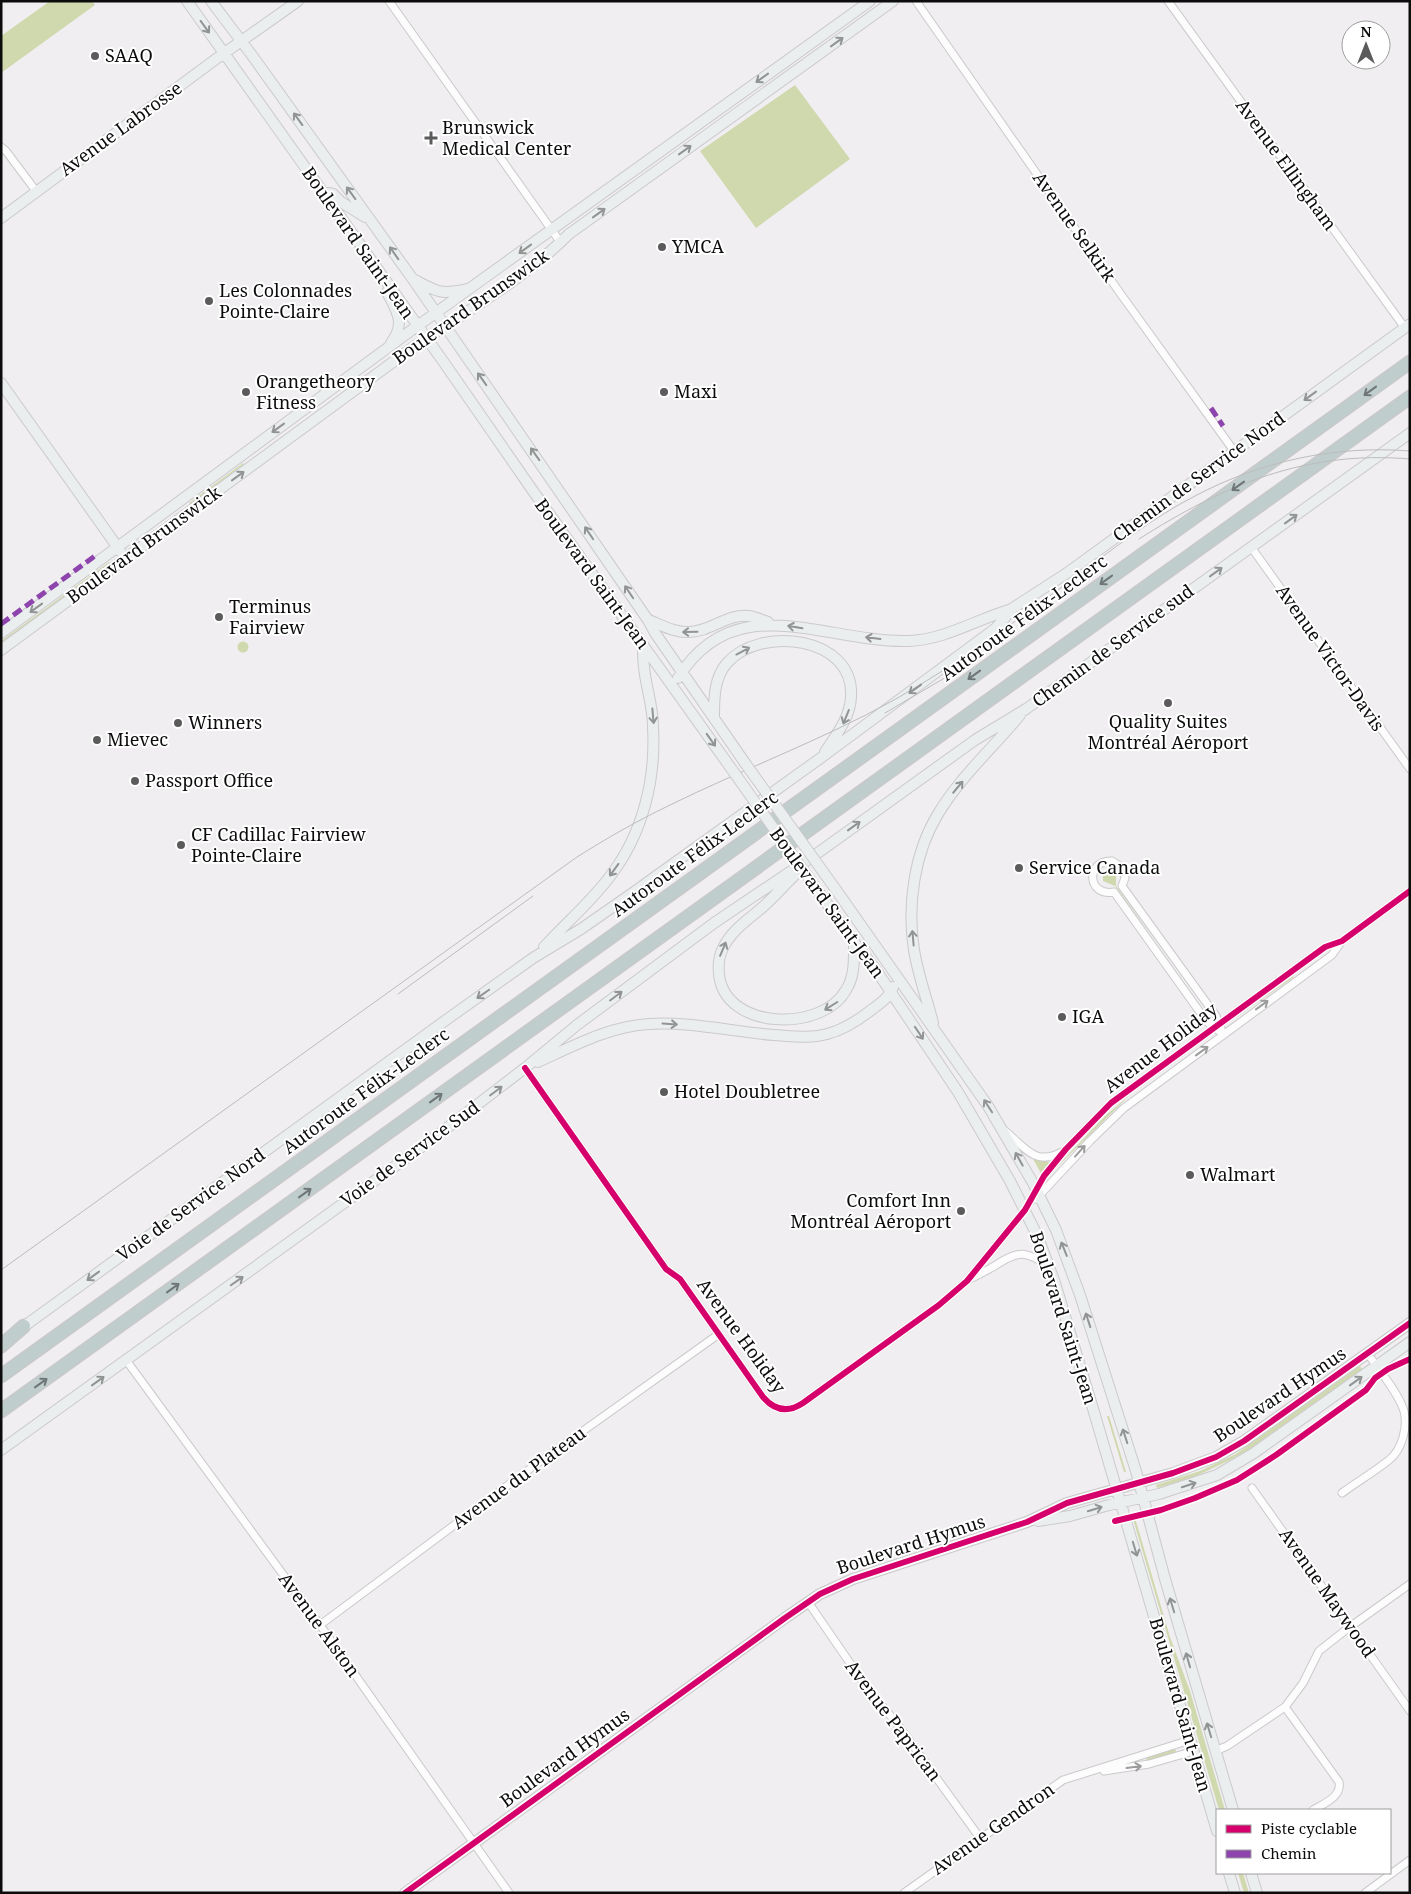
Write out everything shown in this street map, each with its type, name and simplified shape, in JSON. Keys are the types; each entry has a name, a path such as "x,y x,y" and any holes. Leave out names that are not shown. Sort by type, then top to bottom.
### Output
{"highway":[{"name":"Autoroute Félix-Leclerc","path":"1,1376 1410,362"},
{"path":"1,1411 1410,397"},
{"path":"1,1346 24,1326"}],"main road":[{"name":"Boulevard Saint-Jean","path":"187,1 556,524 854,942 868,958 958,1092 998,1158 1038,1237 1049,1266 1121,1502 1216,1828"},
{"name":"Boulevard Saint-Jean","path":"211,1 412,278 648,620 655,634 681,672 898,976 973,1083 1002,1129 1038,1193 1056,1230 1077,1286 1138,1482 1233,1809"},
{"name":"Avenue Labrosse","path":"1,218 224,53 298,1"},
{"name":"Boulevard Brunswick","path":"1,633 470,288 870,1"},
{"name":"Boulevard Brunswick","path":"1,650 426,339 459,318 537,262 576,229 893,1"},
{"path":"790,59 797,70"},
{"path":"324,195 328,193 333,194 341,202 371,220"},
{"path":"376,268 399,318 398,330 388,348"},
{"path":"412,278 434,291 442,293 470,288"},
{"name":"Chemin de Service Nord","path":"453,1015 534,958 634,892 822,757 996,628 1013,608 1067,573 1407,326"},
{"path":"1,383 126,559"},
{"name":"Chemin de Service sud","path":"815,855 967,746 1026,709 1410,433"},
{"path":"648,620 670,629 685,632 703,630 723,621 750,616 774,624 886,640 917,640 947,634 988,616 1013,608"},
{"path":"673,686 681,672 700,650 715,639 745,627 774,624"},
{"path":"714,717 715,689 718,677 727,663 740,652 758,645 780,641 816,646 833,656 840,663 849,679 852,696 844,721 822,757"},
{"path":"534,958 610,876 626,852 641,818 651,776 654,748 652,712 644,668 643,645"},
{"path":"935,1029 917,961 913,938 912,902 920,855 928,833 944,805 1026,709"},
{"path":"815,855 728,939 721,951 719,963 719,978 724,990 736,1005 748,1013 787,1020 812,1015 834,1004 846,990 853,973 854,942"},
{"name":"Voie de Service Sud","path":"1,1450 430,1142 577,1025 756,894 815,855"},
{"path":"525,1068 589,1039 615,1030 639,1025 673,1024 789,1036 815,1036 835,1032 854,1022 891,993 898,976"},
{"name":"Voie de Service Nord","path":"1,1342 453,1015"},
{"name":"Boulevard Hymus","path":"405,1893 808,1602 834,1587 858,1577 1027,1522 1067,1503 1184,1470 1230,1450 1410,1323"},
{"name":"Boulevard Hymus","path":"1027,1522 1070,1516 1142,1498 1196,1483 1233,1466 1273,1440 1410,1342"},
{"path":"1230,1874 1235,1893"},
{"path":"1251,1874 1257,1893"}],"street":[{"path":"389,1 561,243"},
{"name":"Avenue Selkirk","path":"916,1 1115,286 1234,451"},
{"name":"Avenue Ellingham","path":"1168,1 1407,326"},
{"path":"1,147 36,191"},
{"name":"Avenue Victor-Davis","path":"1251,547 1410,770"},
{"path":"1216,1025 1216,1016 1122,886 1125,876 1121,866 1112,861 1100,864 1094,872 1094,884 1102,892 1114,892 1204,1018 1216,1025 1223,1034"},
{"name":"Avenue Holiday","path":"525,1068 666,1269 680,1279 767,1402 775,1408 789,1410 803,1404 967,1281 1038,1193 1124,1108 1332,954 1342,941 1410,891"},
{"name":"Avenue Holiday","path":"1038,1193 1044,1176 1066,1149 1116,1099 1325,947 1342,941"},
{"path":"1002,1129 1037,1157 1051,1157 1066,1149"},
{"path":"967,1281 1008,1256 1015,1254 1032,1256 1049,1266"},
{"name":"Avenue du Plateau","path":"320,1624 531,1468 719,1334"},
{"path":"1342,1493 1390,1459 1399,1449 1403,1437 1404,1410 1367,1353"},
{"name":"Avenue Alston","path":"126,1360 320,1624 509,1893"},
{"name":"Avenue Maywood","path":"1252,1488 1410,1711"},
{"path":"1215,1751 1227,1746 1286,1707 1303,1683 1319,1651 1410,1584"},
{"name":"Avenue Paprican","path":"808,1602 854,1669 898,1725 980,1838"},
{"path":"1286,1707 1339,1782 1340,1787 1336,1794 1328,1802 1314,1809"},
{"name":"Avenue Gendron","path":"904,1893 1053,1785 1063,1780 1190,1740"},
{"name":"Avenue Gendron","path":"1086,1773 1149,1764 1194,1751"},
{"path":"1391,1874 1410,1860"},
{"path":"1365,1893 1391,1874"}],"green space":[{"path":"50,1 92,1 95,5 1,73 1,36"},
{"path":"795,85 850,159 756,228 700,151"},
{"path":"243,463 244,464 189,503"},
{"path":"110,563 1,643 1,641"},
{"path":"243,641 249,647 243,653 237,647"},
{"path":"1109,870 1115,873 1116,886 1156,942 1115,886 1103,881 1103,875"},
{"path":"1292,976 1294,977 1231,1021 1231,1020"},
{"path":"1131,1094 1045,1179 1105,1116"},
{"path":"1033,1159 1050,1162 1051,1164 1042,1175"},
{"path":"1360,1366 1362,1369 1251,1448 1194,1477 1157,1488 1156,1485 1200,1471 1236,1454"},
{"path":"1107,1416 1109,1416 1126,1472 1124,1472"},
{"path":"1135,1518 1170,1637 1190,1691 1225,1809 1219,1809 1133,1519"},
{"path":"1173,1749 1176,1750 1175,1754 1148,1761 1146,1759 1147,1757"},
{"path":"1238,1874 1243,1874 1249,1893 1244,1893"}],"tram line":[{"path":"1,1270 577,857 656,812 867,715 918,686 986,642 1163,514 1195,496 1246,473 1300,458 1354,451 1410,451"},
{"path":"1139,539 1203,502 1267,475 1301,466 1336,460 1372,458 1410,459"},
{"path":"885,713 948,676"},
{"path":"398,994 533,896"}],"marked path":[{"path":"1211,408 1223,426"},
{"path":"1,624 95,556"}],"cycle path":[{"path":"525,1068 666,1269 680,1279 763,1397 777,1408 787,1409 803,1403 939,1305 967,1281 1025,1210 1044,1176 1066,1149 1111,1103 1325,947 1342,941 1410,891"},
{"path":"405,1893 820,1594 853,1579 1027,1522 1067,1503 1173,1473 1216,1457 1244,1441 1410,1323"},
{"path":"1115,1521 1161,1510 1237,1480 1276,1455 1366,1390 1375,1378 1388,1369 1410,1359"}],"place":[{"name":"SAAQ","path":"95,56"},
{"name":"Brunswick Medical Center","path":"431,138"},
{"name":"YMCA","path":"662,247"},
{"name":"Les Colonnades Pointe-Claire","path":"209,301"},
{"name":"Orangetheory Fitness","path":"246,392"},
{"name":"Maxi","path":"664,392"},
{"name":"Terminus Fairview","path":"219,617"},
{"name":"Quality Suites Montréal Aéroport","path":"1168,703"},
{"name":"Winners","path":"178,723"},
{"name":"Mievec","path":"97,740"},
{"name":"Passport Office","path":"135,781"},
{"name":"CF Cadillac Fairview Pointe-Claire","path":"181,845"},
{"name":"Service Canada","path":"1019,868"},
{"name":"IGA","path":"1062,1017"},
{"name":"Hotel Doubletree","path":"664,1092"},
{"name":"Walmart","path":"1190,1175"},
{"name":"Comfort Inn Montréal Aéroport","path":"961,1211"}]}
